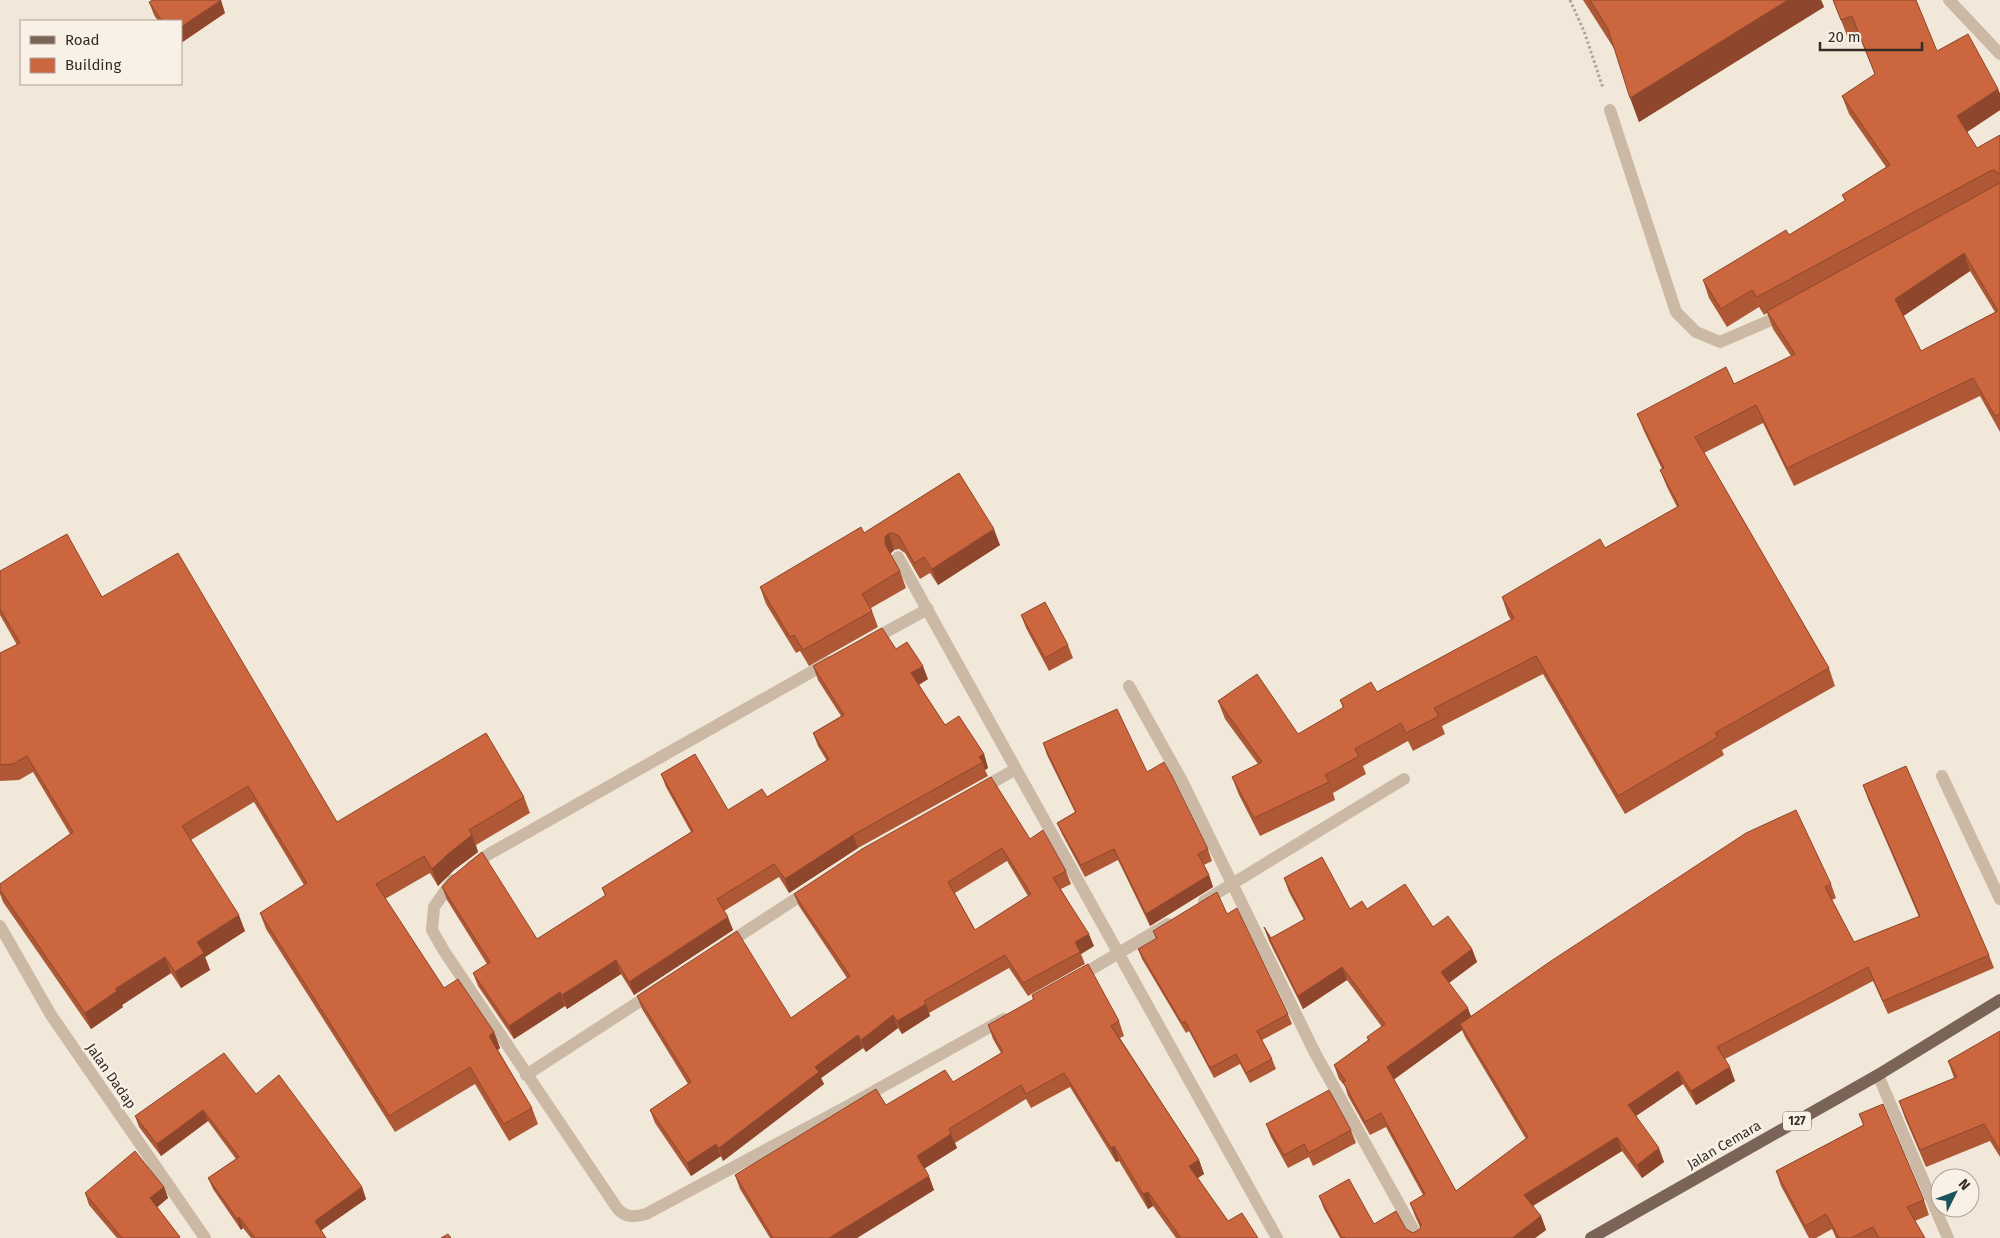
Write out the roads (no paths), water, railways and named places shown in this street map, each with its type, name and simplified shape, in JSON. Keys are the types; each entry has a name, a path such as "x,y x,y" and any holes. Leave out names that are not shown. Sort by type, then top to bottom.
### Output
{"main road":[{"name":"Jalan Cemara","path":"1592,1238 1878,1075 2000,1000"}],"street":[{"path":"1949,0 2000,54"},
{"path":"1610,110 1676,312 1696,332 1720,342 1776,319 1799,306"},
{"path":"898,557 1277,1238"},
{"path":"859,646 928,609"},
{"path":"842,655 489,854 449,884 434,907 432,930 526,1075 617,1208 622,1214 636,1216 646,1214 844,1108 1017,1012"},
{"path":"1129,686 1182,781 1315,1053 1418,1238"},
{"path":"973,793 1016,769"},
{"path":"1942,776 2000,899"},
{"path":"1192,909 1404,779"},
{"path":"715,952 821,882"},
{"path":"1068,983 1120,954 1176,919"},
{"name":"Jalan Dadap","path":"0,926 51,1015 205,1238"},
{"path":"526,1075 665,984"},
{"path":"1878,1075 1948,1238"}]}
